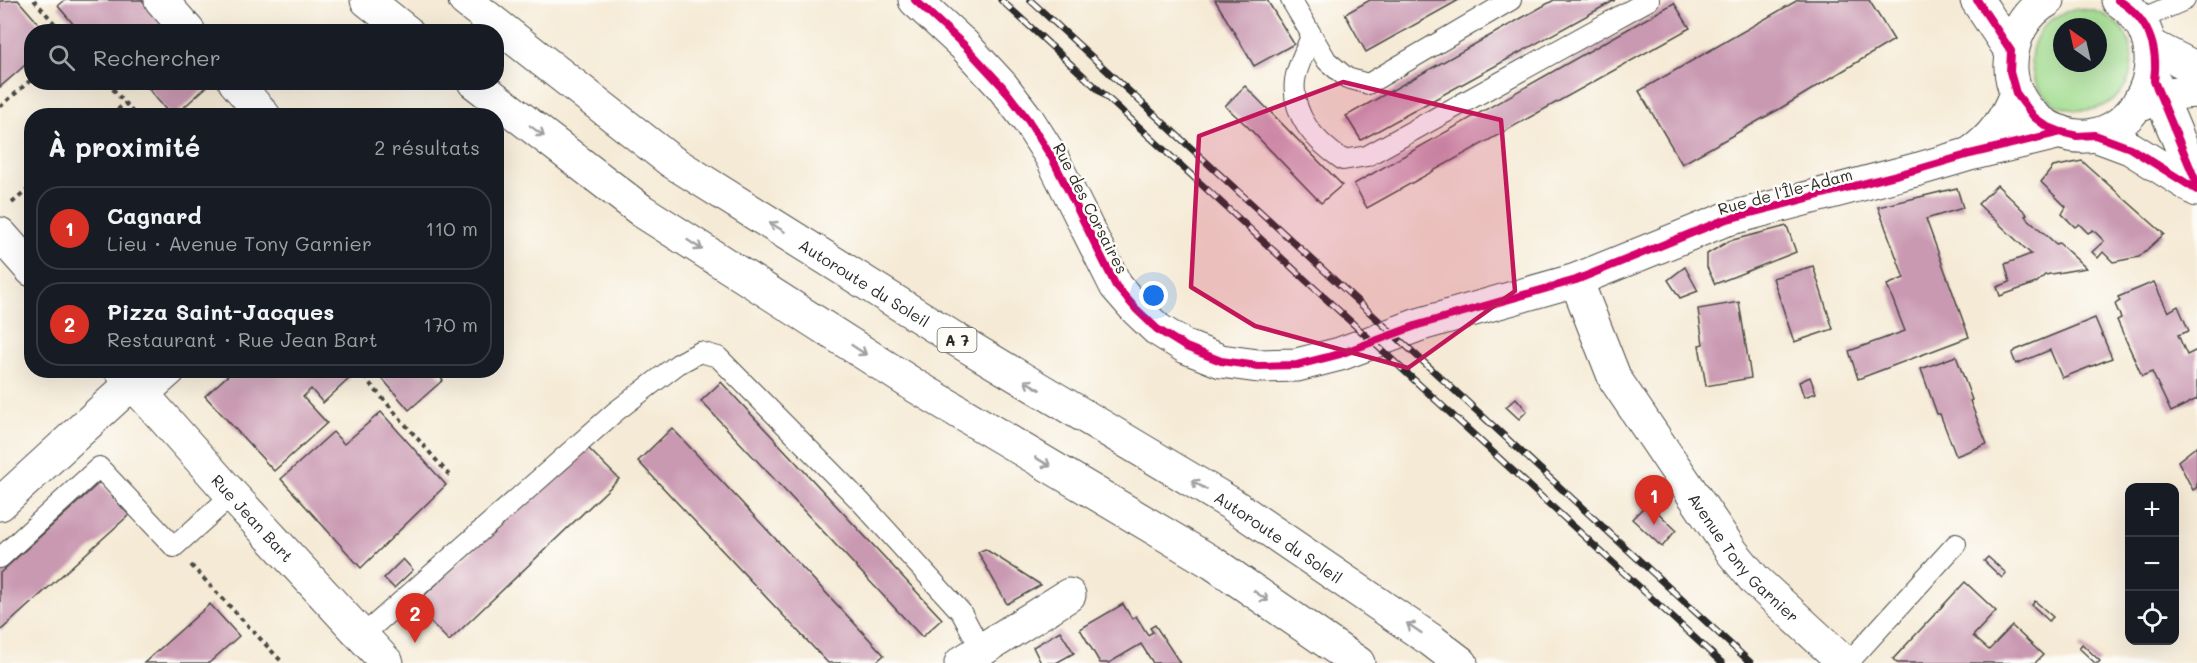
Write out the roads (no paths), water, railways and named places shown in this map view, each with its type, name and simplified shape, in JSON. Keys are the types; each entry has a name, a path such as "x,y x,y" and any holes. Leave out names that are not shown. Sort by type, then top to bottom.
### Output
{"main road":[{"path":"161,0 182,24"},
{"path":"367,0 397,24"},
{"name":"Autoroute du Soleil","path":"465,0 496,24"},
{"name":"Rue des Corsaires","path":"915,0 972,53 1002,86 1028,120 1053,158 1116,286 1157,329 1186,347 1221,361 1258,366 1297,365 1340,354 1418,325"},
{"path":"1977,0 2011,51"},
{"path":"2009,0 2044,2"},
{"path":"2044,2 2027,17 2017,33 2011,51 2010,72 2016,93 2034,117 2046,126 2078,136 2095,135 2115,129 2132,116 2152,94 2197,91"},
{"path":"2138,22 2197,69"},
{"path":"2138,22 2156,64 2152,94 2195,181"},
{"name":"Autoroute du Soleil","path":"504,30 671,161 952,337 1230,502 1461,663"},
{"path":"242,90 257,108"},
{"path":"484,90 642,211 917,387 1213,563 1358,663"},
{"name":"Rue de l'Île-Adam","path":"1970,154 1985,144 2000,126 2016,93"},
{"name":"Rue de l'Île-Adam","path":"1418,325 1576,280 1724,220 2061,132"},
{"path":"2095,135 2130,148 2195,181"},
{"path":"2195,181 2193,146 2197,136"},
{"path":"4,221 24,256"},
{"name":"Avenue Tony Garnier","path":"1576,280 1616,379 1732,552 1755,580 1846,663"},
{"path":"0,504 132,382"},
{"name":"Rue Jean Bart","path":"132,382 232,495 387,663"},
{"path":"977,659 1069,596"}],"lane":[{"path":"1291,0 1327,61 1347,78 1368,84 1511,0"},
{"path":"1311,36 1295,80 1297,108 1323,146 1343,160 1367,156 1649,0"},
{"path":"2138,22 2186,0"},
{"path":"2192,0 2197,2"},
{"path":"362,636 615,412 678,364 700,352 718,357 860,501 961,612 977,659"},
{"path":"0,558 99,467 174,547 232,495"},
{"path":"1846,663 1956,544"}],"railway":[{"path":"1001,0 1722,663"},
{"path":"1030,0 1751,663"}],"place":[{"name":"Cagnard","path":"1654,525"},
{"name":"Pizza Saint-Jacques","path":"415,643"}]}
